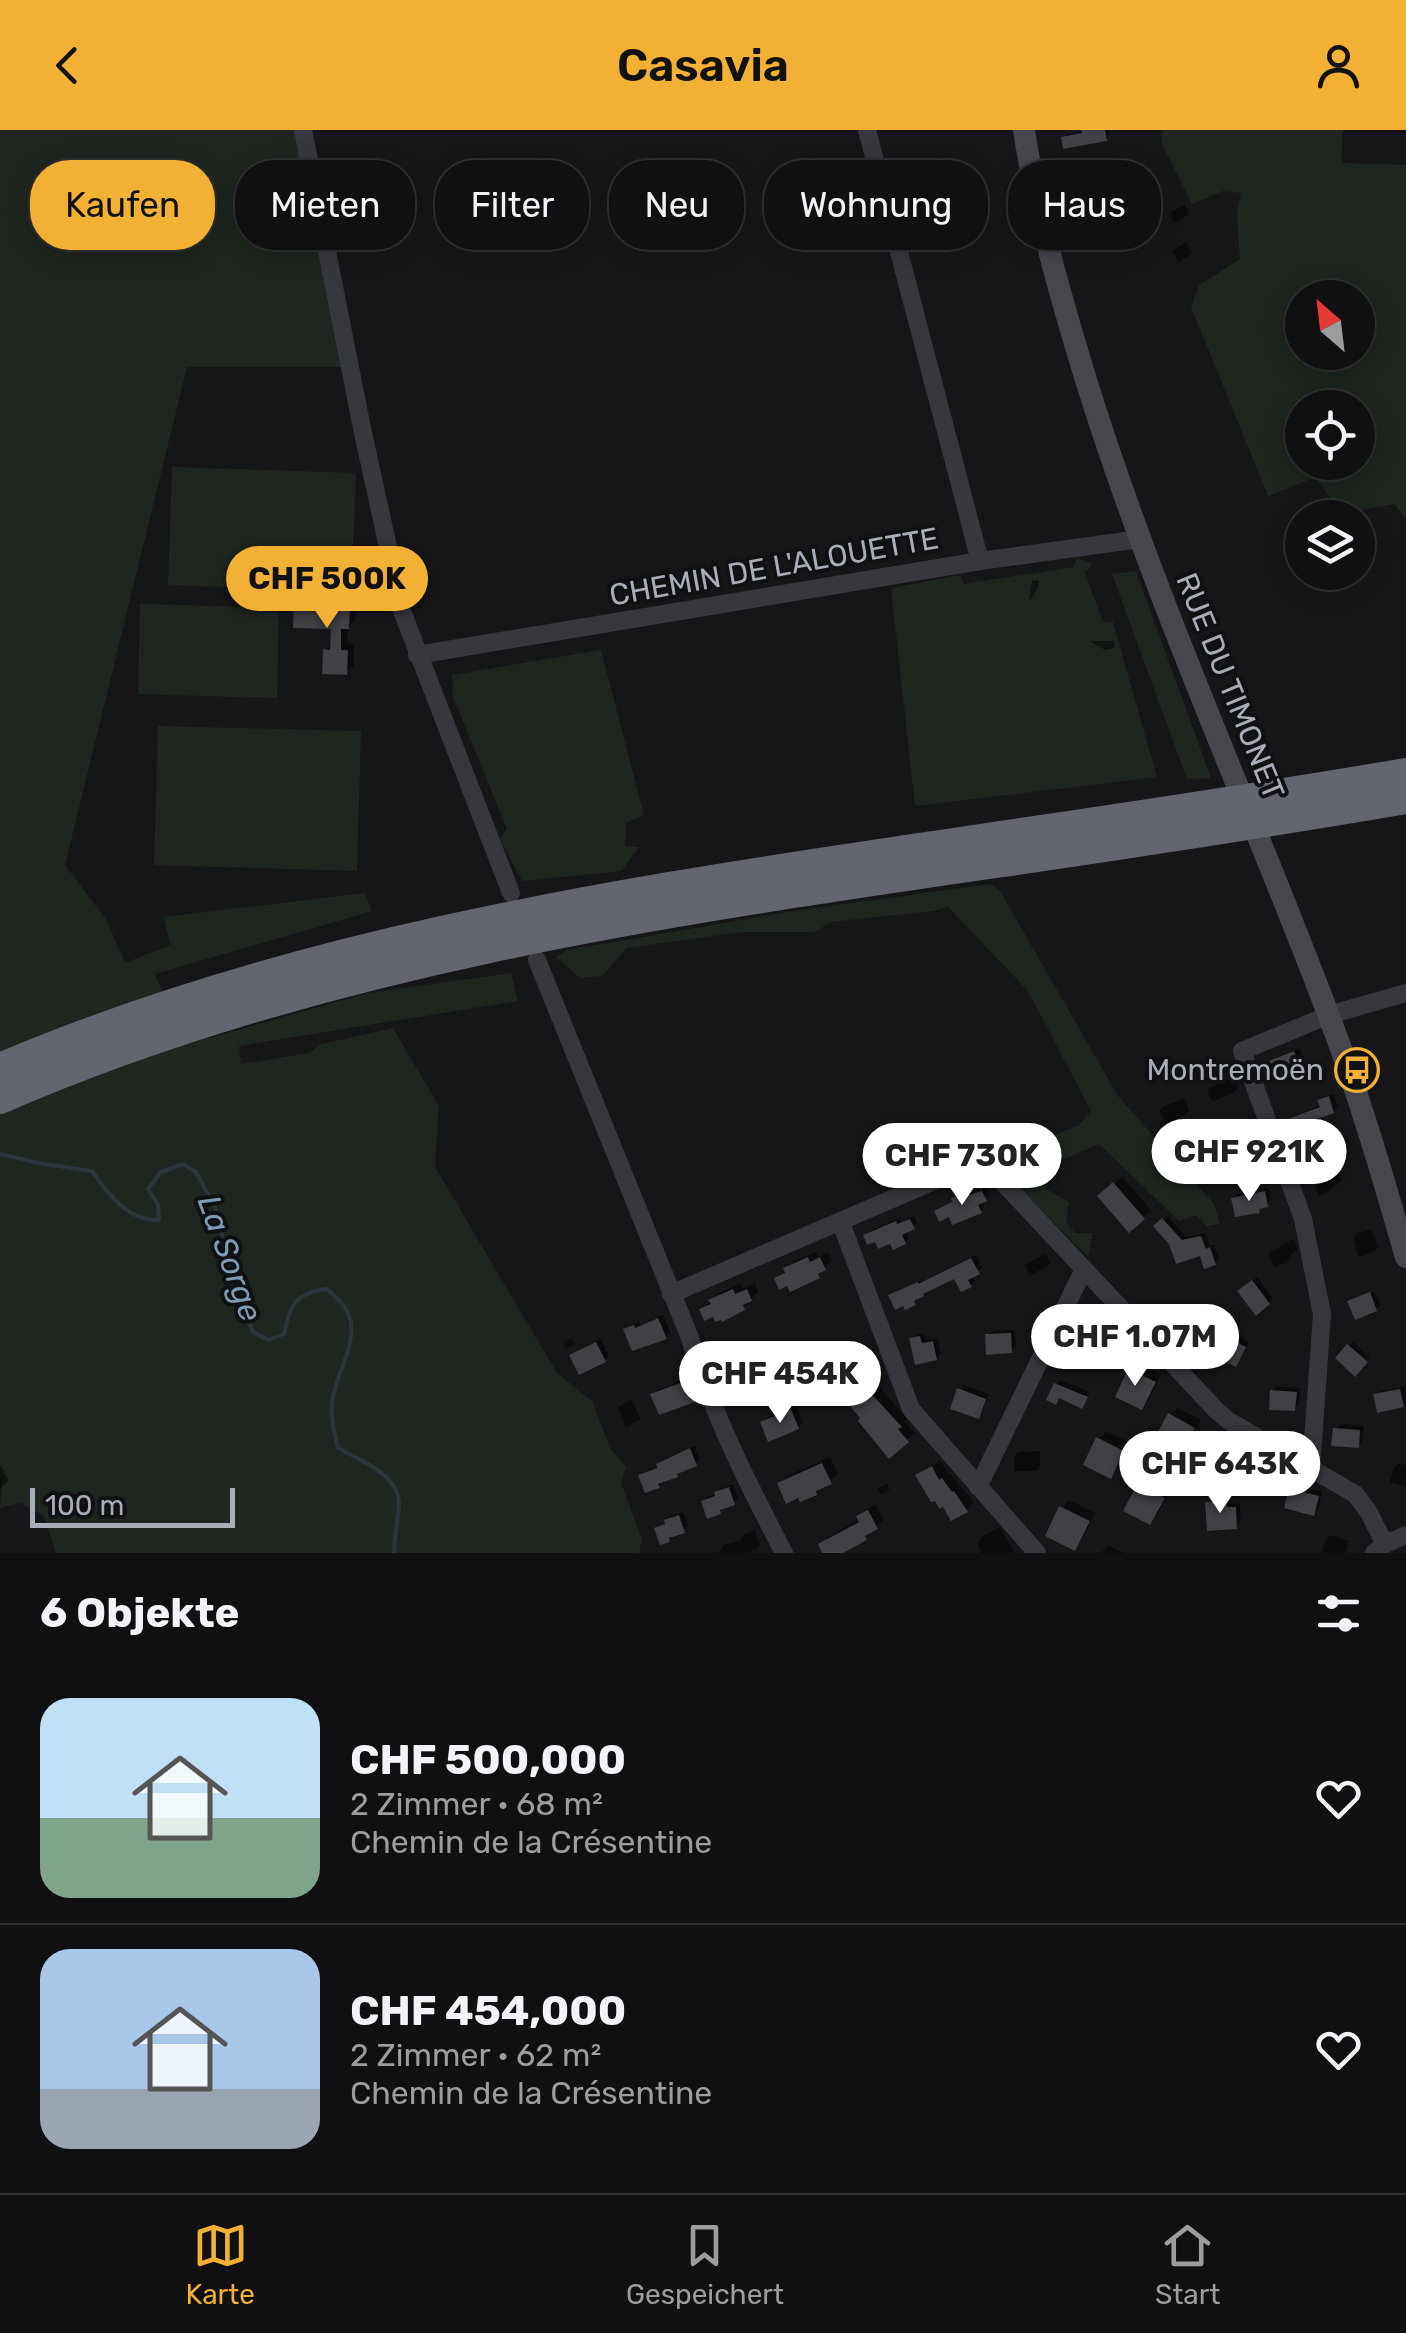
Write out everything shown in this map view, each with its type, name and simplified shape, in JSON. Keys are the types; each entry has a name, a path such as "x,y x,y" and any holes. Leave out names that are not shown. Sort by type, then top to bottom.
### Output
{"highway":[{"path":"1283,807 1406,773"},
{"path":"0,1098 88,1063 251,1008 324,987 546,936 1283,807 1406,799"},
{"path":"0,1068 204,994 449,930 784,868 1215,818"}],"main road":[{"name":"RUE DU TIMONET","path":"1024,130 1047,239 1110,457 1193,679 1329,1015 1366,1119 1406,1256"}],"street":[{"path":"304,130 402,611 511,893"},
{"path":"867,130 980,561"},
{"name":"CHEMIN DE L'ALOUETTE","path":"417,655 980,561 1140,539"},
{"path":"538,960 714,1406 784,1553"},
{"path":"1311,1469 1322,1314 1303,1219 1242,1051 1329,1015 1406,993"},
{"path":"672,1294 969,1166 982,1166 995,1174 1229,1422 1355,1494 1368,1511 1379,1549 1406,1535"},
{"path":"841,1223 912,1409 1037,1553"},
{"path":"978,1486 1084,1270"}],"shaded area":[{"path":"0,130 299,130 305,160 235,160 235,250 322,250 344,367 187,367 65,865 107,921 125,963 170,945 164,917 365,893 372,911 155,974 185,1045 368,993 511,973 518,1001 239,1046 241,1064 309,1053 321,1044 393,1028 439,1106 435,1167 557,1373 592,1401 610,1448 626,1467 621,1483 642,1539 639,1553 56,1553 44,1516 20,1503 0,1508"},
{"path":"1163,130 1343,130 1341,163 1406,165 1406,519 1394,504 1375,508 1375,500 1332,500 1318,480 1375,480 1375,390 1285,390 1285,480 1308,480 1268,496 1191,307 1199,285 1240,259 1237,214 1241,193 1223,191 1192,204 1161,142"},
{"path":"172,467 356,473 351,591 168,585"},
{"path":"1077,558 1092,564 1085,573 1103,622 1113,622 1157,777 915,806 891,588 960,575 964,584 1073,567"},
{"path":"1136,571 1211,778 1187,779 1112,574"},
{"path":"140,604 279,608 277,698 138,694"},
{"path":"601,650 644,815 626,823 625,846 639,847 621,871 522,881 500,839 507,829 453,697 452,675"},
{"path":"158,726 361,731 357,871 154,865"},
{"path":"990,884 1000,891 1118,1096 1214,1204 1220,1224 1207,1226 1196,1215 1179,1221 1099,1144 1048,1166 1046,1189 1069,1202 1066,1222 1075,1233 1093,1233 1088,1257 1000,1168 1000,1157 1079,1125 1091,1111 1028,991 948,907 831,922 815,932 743,932 627,948 602,976 580,978 556,957 567,950 793,911"}],"building":[{"path":"1081,130 1105,130 1107,141 1063,149 1061,137 1082,133"},
{"path":"294,603 350,604 349,629 341,629 341,650 348,650 347,675 322,674 323,649 330,650 331,629 293,628"},
{"path":"1294,1051 1302,1070 1277,1080 1269,1061"},
{"path":"1329,1096 1334,1113 1311,1121 1315,1133 1297,1140 1293,1127 1288,1129 1285,1120 1320,1107 1317,1100"},
{"path":"1229,1153 1236,1171 1211,1182 1203,1163"},
{"path":"1113,1182 1145,1219 1129,1233 1097,1196"},
{"path":"982,1191 987,1201 978,1205 982,1213 952,1225 949,1217 939,1222 934,1211 952,1202 951,1198"},
{"path":"1265,1191 1268,1207 1259,1209 1260,1213 1235,1217 1231,1198"},
{"path":"1162,1218 1182,1240 1201,1236 1216,1265 1204,1269 1200,1256 1176,1264 1169,1244 1153,1226"},
{"path":"910,1219 915,1229 902,1235 906,1244 893,1250 890,1244 878,1249 875,1242 867,1245 863,1235"},
{"path":"808,1257 810,1262 820,1257 826,1270 818,1274 820,1278 790,1292 787,1286 779,1290 774,1278 785,1273 783,1268"},
{"path":"971,1258 980,1274 968,1280 972,1287 961,1292 954,1279 923,1294 914,1301 916,1305 895,1310 888,1295"},
{"path":"1252,1280 1270,1304 1256,1316 1237,1291"},
{"path":"733,1289 735,1294 747,1289 752,1301 743,1305 745,1310 722,1322 715,1322 713,1317 704,1321 699,1309 711,1304 708,1300"},
{"path":"1370,1292 1377,1311 1355,1320 1347,1301"},
{"path":"658,1318 667,1339 632,1351 623,1329"},
{"path":"1102,1324 1110,1340 1078,1354 1070,1338 1080,1333 1083,1326 1089,1329"},
{"path":"1218,1332 1246,1347 1236,1367 1208,1352"},
{"path":"1011,1333 1012,1353 986,1355 985,1334"},
{"path":"920,1336 922,1343 933,1341 937,1360 915,1365 909,1338"},
{"path":"596,1342 606,1362 579,1375 569,1355"},
{"path":"1347,1344 1368,1362 1355,1377 1335,1358"},
{"path":"773,1346 782,1367 751,1383 750,1379 736,1385 728,1365"},
{"path":"1128,1369 1156,1382 1142,1410 1115,1397"},
{"path":"686,1381 695,1402 659,1415 650,1394"},
{"path":"1054,1383 1088,1397 1082,1409 1059,1398 1056,1405 1046,1400"},
{"path":"957,1388 986,1399 979,1419 950,1409"},
{"path":"1400,1389 1404,1407 1377,1413 1373,1394"},
{"path":"868,1390 902,1427 898,1429 909,1442 889,1459 850,1406"},
{"path":"1270,1390 1297,1392 1295,1411 1269,1410"},
{"path":"791,1409 799,1429 768,1442 760,1422"},
{"path":"1168,1413 1195,1428 1180,1456 1153,1441"},
{"path":"1333,1428 1360,1430 1359,1448 1331,1446"},
{"path":"1096,1437 1124,1451 1111,1479 1083,1465"},
{"path":"1229,1442 1266,1462 1257,1478 1220,1458"},
{"path":"690,1448 697,1466 645,1493 638,1475"},
{"path":"822,1463 832,1484 816,1491 817,1495 786,1504 777,1483"},
{"path":"932,1466 939,1480 942,1478 954,1491 968,1512 951,1521 943,1507 939,1509 935,1501 931,1502 915,1475"},
{"path":"1138,1483 1165,1498 1150,1525 1123,1511"},
{"path":"729,1487 735,1505 707,1519 701,1501"},
{"path":"1289,1488 1319,1496 1314,1516 1284,1508"},
{"path":"1226,1501 1227,1507 1236,1507 1237,1529 1207,1531 1205,1502"},
{"path":"1059,1506 1090,1521 1075,1551 1045,1536"},
{"path":"868,1510 878,1529 865,1536 867,1540 843,1553 822,1553 818,1544 859,1522 856,1516"},
{"path":"679,1515 685,1533 660,1545 654,1528"}],"waterway":[{"name":"La Sorge","path":"0,1154 92,1171 129,1211 159,1220 158,1205 148,1189 161,1172 183,1164 196,1172 215,1207 235,1286 253,1332 268,1340 284,1334 292,1308 307,1294 327,1289 344,1306 351,1338 333,1399 335,1434 338,1448 377,1470 398,1494 394,1553"}],"place":[{"name":"Montremoën","path":"1357,1070"}]}
